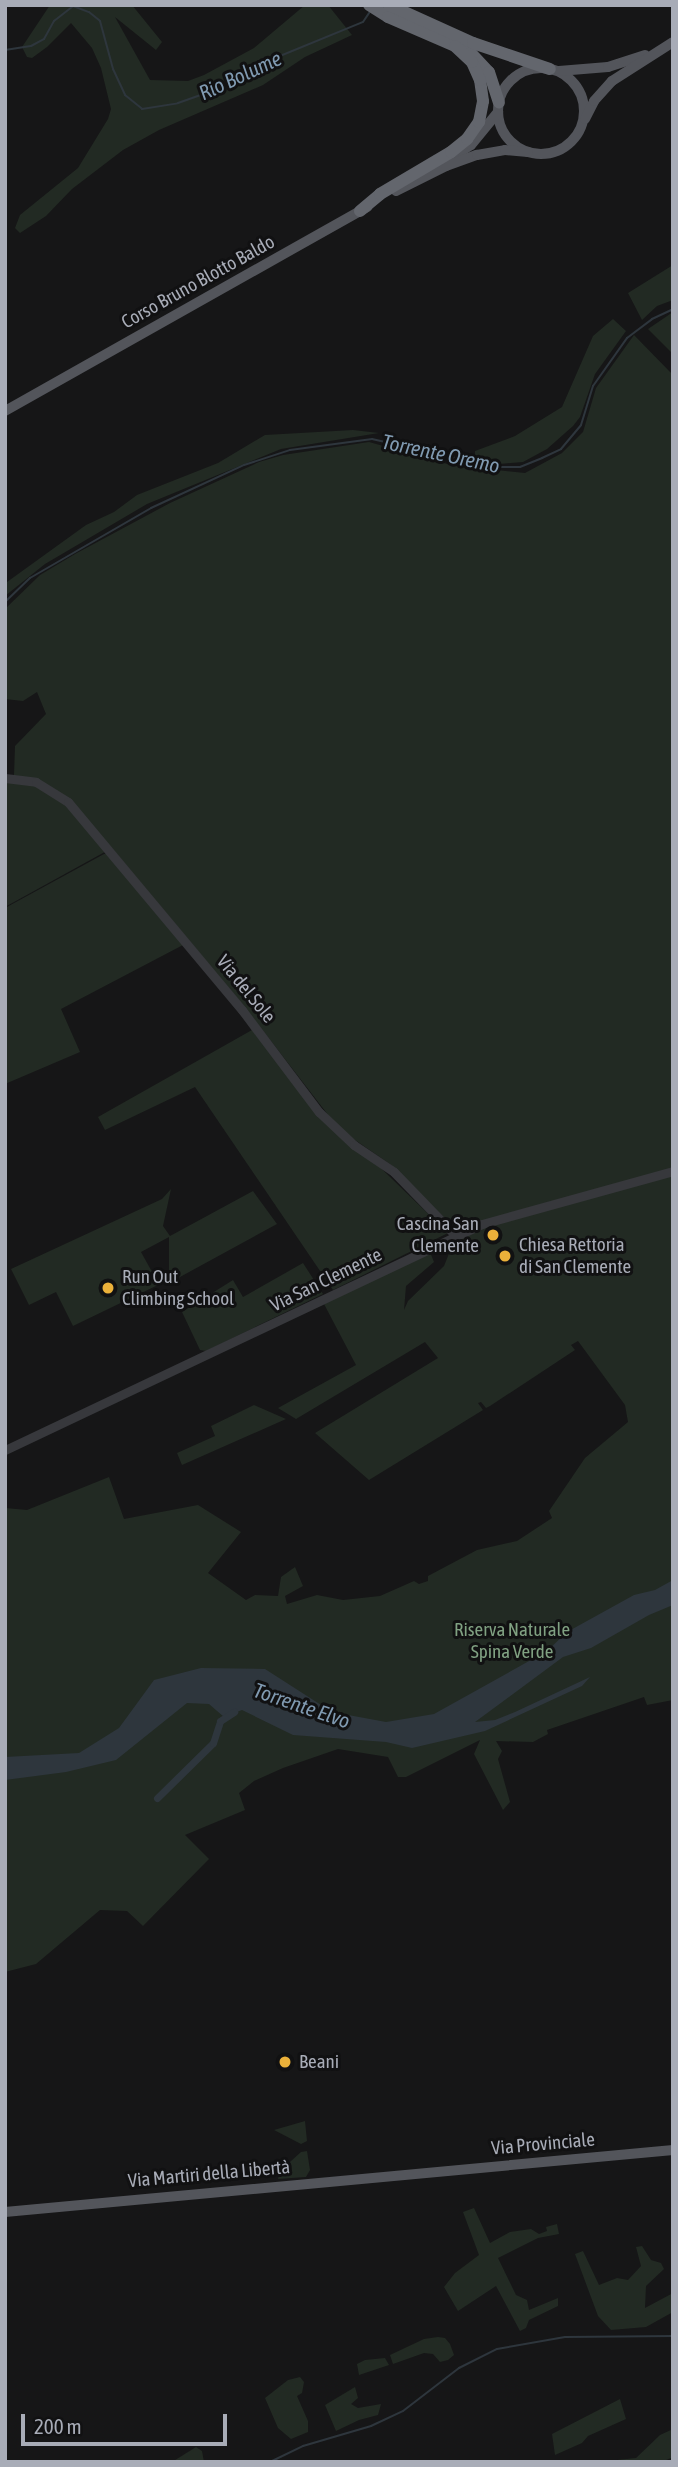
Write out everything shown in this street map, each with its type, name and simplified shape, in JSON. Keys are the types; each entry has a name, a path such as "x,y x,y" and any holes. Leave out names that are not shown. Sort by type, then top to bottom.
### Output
{"highway":[{"path":"369,5 554,70"},
{"path":"389,10 480,61 489,72 499,107"},
{"path":"360,211 380,194 451,152 467,139 479,122 483,100 480,80 472,62 455,46"}],"main road":[{"path":"658,51 608,67 528,70 509,82 499,107 500,122 510,141 528,152 550,153 559,150 569,144 594,101 612,81 673,42"},
{"path":"554,70 567,77 580,94 584,117 581,127"},
{"name":"Corso Bruno Blotto Baldo","path":"5,411 409,184 471,145 499,107"},
{"name":"Corso Bruno Blotto Baldo","path":"409,184 477,155 505,150 528,152"},
{"name":"Via Provinciale","path":"417,2172 673,2150"},
{"name":"Via Martiri della Libertà","path":"5,2212 417,2172"}],"street":[{"name":"Via del Sole","path":"5,778 36,782 68,802 242,1010 319,1112 355,1145 394,1172 454,1235"},
{"name":"Via San Clemente","path":"5,1450 332,1297 454,1235 494,1220 673,1171"}],"green space":[{"path":"50,5 132,5 162,42 156,50 115,17 150,80 188,81 204,75 254,48 305,5 328,5 352,35 305,57 263,85 159,130 123,150 72,189 46,216 20,233 15,228 20,215 78,168 108,119 111,109 101,68 92,48 71,23 47,47 32,58 27,57 22,47"},
{"path":"673,265 673,300 657,306 642,320 628,293"},
{"path":"673,312 673,354 648,329"},
{"path":"613,319 626,331 595,374 580,417 573,426 547,449 523,462 499,464 475,458 475,451 515,436 562,407 593,336"},
{"name":"Riserva Naturale Spina Verde","path":"634,335 673,375 673,1700 647,1705 644,1697 547,1730 548,1734 533,1742 496,1741 502,1751 498,1759 510,1802 503,1810 474,1754 480,1740 406,1777 398,1777 388,1757 338,1749 283,1768 254,1781 239,1793 245,1810 185,1835 209,1859 143,1926 127,1911 100,1910 36,1964 5,1972 5,1508 27,1510 109,1477 124,1519 198,1505 241,1532 208,1573 246,1600 255,1595 278,1596 281,1577 295,1567 303,1586 285,1596 287,1604 317,1595 343,1600 380,1596 414,1581 419,1584 428,1581 428,1576 477,1550 517,1541 552,1518 549,1511 585,1458 628,1422 625,1405 578,1341 571,1345 575,1350 490,1406 486,1408 481,1402 478,1403 483,1410 369,1480 315,1433 438,1358 425,1342 296,1419 278,1408 356,1365 324,1304 430,1252 434,1262 406,1286 404,1310 408,1301 444,1266 458,1231 390,1164 339,1129 244,1006 112,848 5,907 5,781 14,775 15,746 46,714 37,692 23,701 5,699 5,609 40,575 75,554 170,503 259,462 283,455 369,442 451,465 525,473 562,453 583,432 596,388"},
{"path":"353,430 379,433 281,449 147,504 45,564 5,596 7,582 86,525 114,512 137,495 218,463 265,435"},
{"path":"108,854 183,945 61,1009 80,1052 5,1084 5,908"},
{"path":"252,1030 300,1090 448,1233 333,1290 195,1087 105,1130 98,1117"},
{"path":"171,1189 163,1226 170,1236 253,1191 277,1224 169,1283 169,1237 141,1252 151,1270 161,1277 160,1284 73,1326 56,1292 29,1305 11,1269 162,1199"},
{"path":"303,1263 323,1294 206,1351 200,1350 182,1312 233,1280 243,1297"},
{"path":"254,1405 286,1419 182,1465 177,1453 215,1436 211,1426"},
{"path":"305,2121 307,2141 301,2144 274,2130"},
{"path":"307,2151 310,2170 306,2177 278,2179 280,2171 301,2152"},
{"path":"474,2208 490,2243 510,2232 531,2229 539,2234 547,2231 546,2227 557,2224 559,2234 538,2238 498,2258 516,2295 527,2300 529,2310 558,2298 558,2306 529,2320 526,2328 520,2331 496,2286 458,2311 444,2287 455,2273 479,2255 463,2212"},
{"path":"642,2246 651,2260 661,2263 664,2269 646,2286 645,2308 673,2293 673,2312 646,2327 611,2330 598,2316 575,2254 583,2251 599,2285 617,2278 628,2280 641,2266 636,2247"},
{"path":"445,2338 450,2344 454,2355 448,2360 440,2362 433,2354 424,2353 393,2364 390,2355 424,2339"},
{"path":"385,2358 389,2365 359,2375 357,2364 365,2360"},
{"path":"300,2377 304,2382 302,2393 297,2396 308,2421 308,2432 291,2439 278,2428 265,2398 288,2380"},
{"path":"355,2387 358,2398 351,2404 358,2408 381,2404 378,2415 336,2431 325,2405"},
{"path":"620,2399 626,2419 555,2455 552,2434"},
{"path":"673,2429 673,2457 662,2462 598,2462 636,2458 660,2435"},
{"path":"196,2447 202,2451 204,2462 172,2462"}],"water":[{"name":"Torrente Elvo","path":"673,1580 673,1605 649,1615 591,1648 563,1657 475,1722 495,1720 590,1677 582,1686 485,1731 412,1748 386,1742 293,1735 242,1710 224,1717 209,1704 187,1703 116,1760 66,1772 5,1780 5,1757 79,1753 119,1728 154,1680 201,1668 265,1669 332,1712 386,1722 434,1714 547,1651 567,1632 634,1595 655,1590"}],"waterway":[{"name":"Rio Bolume","path":"5,50 31,46 44,39 54,21 73,6 89,12 100,21 113,69 125,95 142,109 178,103 232,84 258,65 363,22 369,13"},
{"name":"Torrente Oremo","path":"5,602 30,578 151,508 244,465 290,450 372,439 495,467 520,467 542,458 561,449 581,425 593,386 627,338 652,319 673,309"},
{"path":"157,1798 213,1743 220,1721 234,1712"},
{"path":"270,2462 303,2446 371,2426 403,2411 459,2368 497,2349 565,2337 673,2336"}],"place":[{"name":"Cascina San Clemente","path":"493,1235"},
{"name":"Chiesa Rettoria di San Clemente","path":"505,1256"},
{"name":"Run Out Climbing School","path":"108,1288"},
{"name":"Beani","path":"285,2062"}]}
